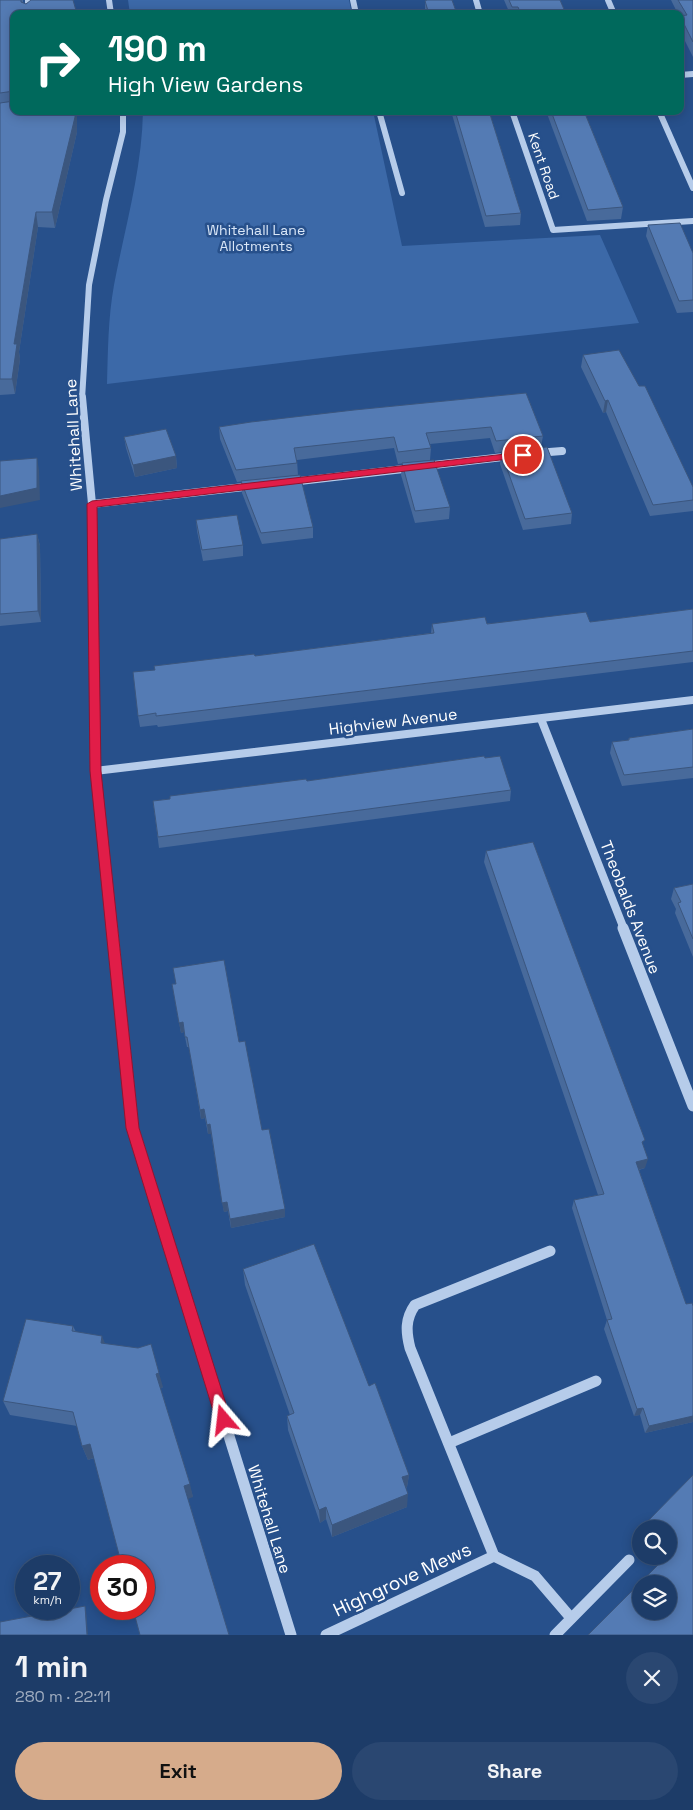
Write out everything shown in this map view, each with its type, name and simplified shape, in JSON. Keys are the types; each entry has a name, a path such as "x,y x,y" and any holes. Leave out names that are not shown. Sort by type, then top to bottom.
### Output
{"street":[{"name":"Whitehall Lane","path":"123,115 123,132 106,200 89,285 82,394 92,504 96,771 133,1128 291,1635"},
{"path":"380,115 402,193"},
{"name":"Kent Road","path":"513,115 553,230"},
{"path":"661,115 693,188"},
{"path":"533,454 562,451"},
{"path":"278,483 523,455"},
{"path":"92,504 259,485"},
{"name":"Highview Avenue","path":"96,771 693,700"},
{"name":"Theobalds Avenue","path":"541,719 693,1106"},
{"name":"Highgrove Mews","path":"550,1251 415,1305 408,1313 405,1330 410,1348 494,1556 535,1576 571,1618"},
{"path":"449,1443 596,1381"},
{"name":"Highgrove Mews","path":"326,1635 494,1556"},
{"path":"555,1635 629,1560"}],"lane":[{"path":"553,230 693,221"}],"green space":[{"path":"128,0 349,0 351,10 129,10"},
{"name":"Whitehall Lane Allotments","path":"143,115 374,115 402,246 600,235 639,323 346,355 107,384 112,297 136,177"}],"building":[{"path":"0,0 21,0 21,2 26,4 31,0 73,0 76,10 10,10 10,92 0,93"},
{"path":"452,0 456,10 428,10 425,1"},
{"path":"509,0 560,0 564,10 519,10 518,7 512,7"},
{"path":"678,0 693,0 693,42 684,24 684,15 687,15"},
{"path":"10,102 10,115 75,115 52,212 36,212 14,344 17,344 12,379 0,379 0,103"},
{"path":"456,115 490,115 521,213 486,216"},
{"path":"552,115 586,115 623,207 588,210"},
{"path":"680,223 693,253 693,300 679,301 648,225"},
{"path":"619,350 639,386 645,386 693,487 693,500 653,505 608,400 605,401 583,355"},
{"path":"526,393 543,436 496,441 491,427 426,433 431,448 398,452 394,437 294,448 297,463 236,470 219,427 354,410"},
{"path":"166,429 176,456 133,465 124,437"},
{"path":"547,447 572,513 525,519 501,452"},
{"path":"37,458 37,488 0,496 0,461"},
{"path":"434,460 450,507 415,511 402,463"},
{"path":"300,475 313,527 261,533 241,481"},
{"path":"237,515 243,545 202,550 196,520"},
{"path":"37,534 38,611 0,614 0,539"},
{"path":"693,609 693,651 156,716 156,713 138,716 133,672 155,670 154,666 254,654 255,656 434,633 432,624 485,617 487,624 586,612 590,622"},
{"path":"693,729 693,767 624,775 612,742"},
{"path":"484,756 485,758 500,756 511,790 158,837 153,801 170,799 170,796 306,779 307,781"},
{"path":"533,842 645,1140 642,1142 648,1159 636,1162 686,1304 692,1303 693,1306 693,1416 649,1426 643,1408 637,1409 607,1320 612,1319 574,1200 604,1194 486,851"},
{"path":"693,884 693,939 678,903 681,902 674,888"},
{"path":"224,960 239,1042 245,1041 262,1130 269,1129 285,1209 230,1219 227,1202 222,1203 210,1124 207,1125 204,1109 200,1110 187,1037 185,1037 183,1022 179,1023 172,984 176,984 173,968"},
{"path":"314,1244 369,1386 375,1383 409,1475 402,1477 408,1494 332,1525 326,1507 319,1510 287,1416 294,1413 243,1269"},
{"path":"26,1319 73,1326 72,1331 102,1336 101,1343 138,1348 151,1344 159,1373 156,1374 190,1484 184,1486 229,1635 140,1635 136,1620 155,1620 155,1555 119,1555 90,1444 82,1446 73,1412 3,1401"},
{"path":"693,1475 693,1635 588,1635 632,1591 632,1620 677,1620 677,1575 648,1575 658,1565 677,1565 677,1520 649,1520"},
{"path":"85,1606 87,1635 0,1635 0,1622 15,1619 80,1620 80,1607"}],"route":[{"path":"224,1420 133,1128 96,771 92,504 523,455"}]}
